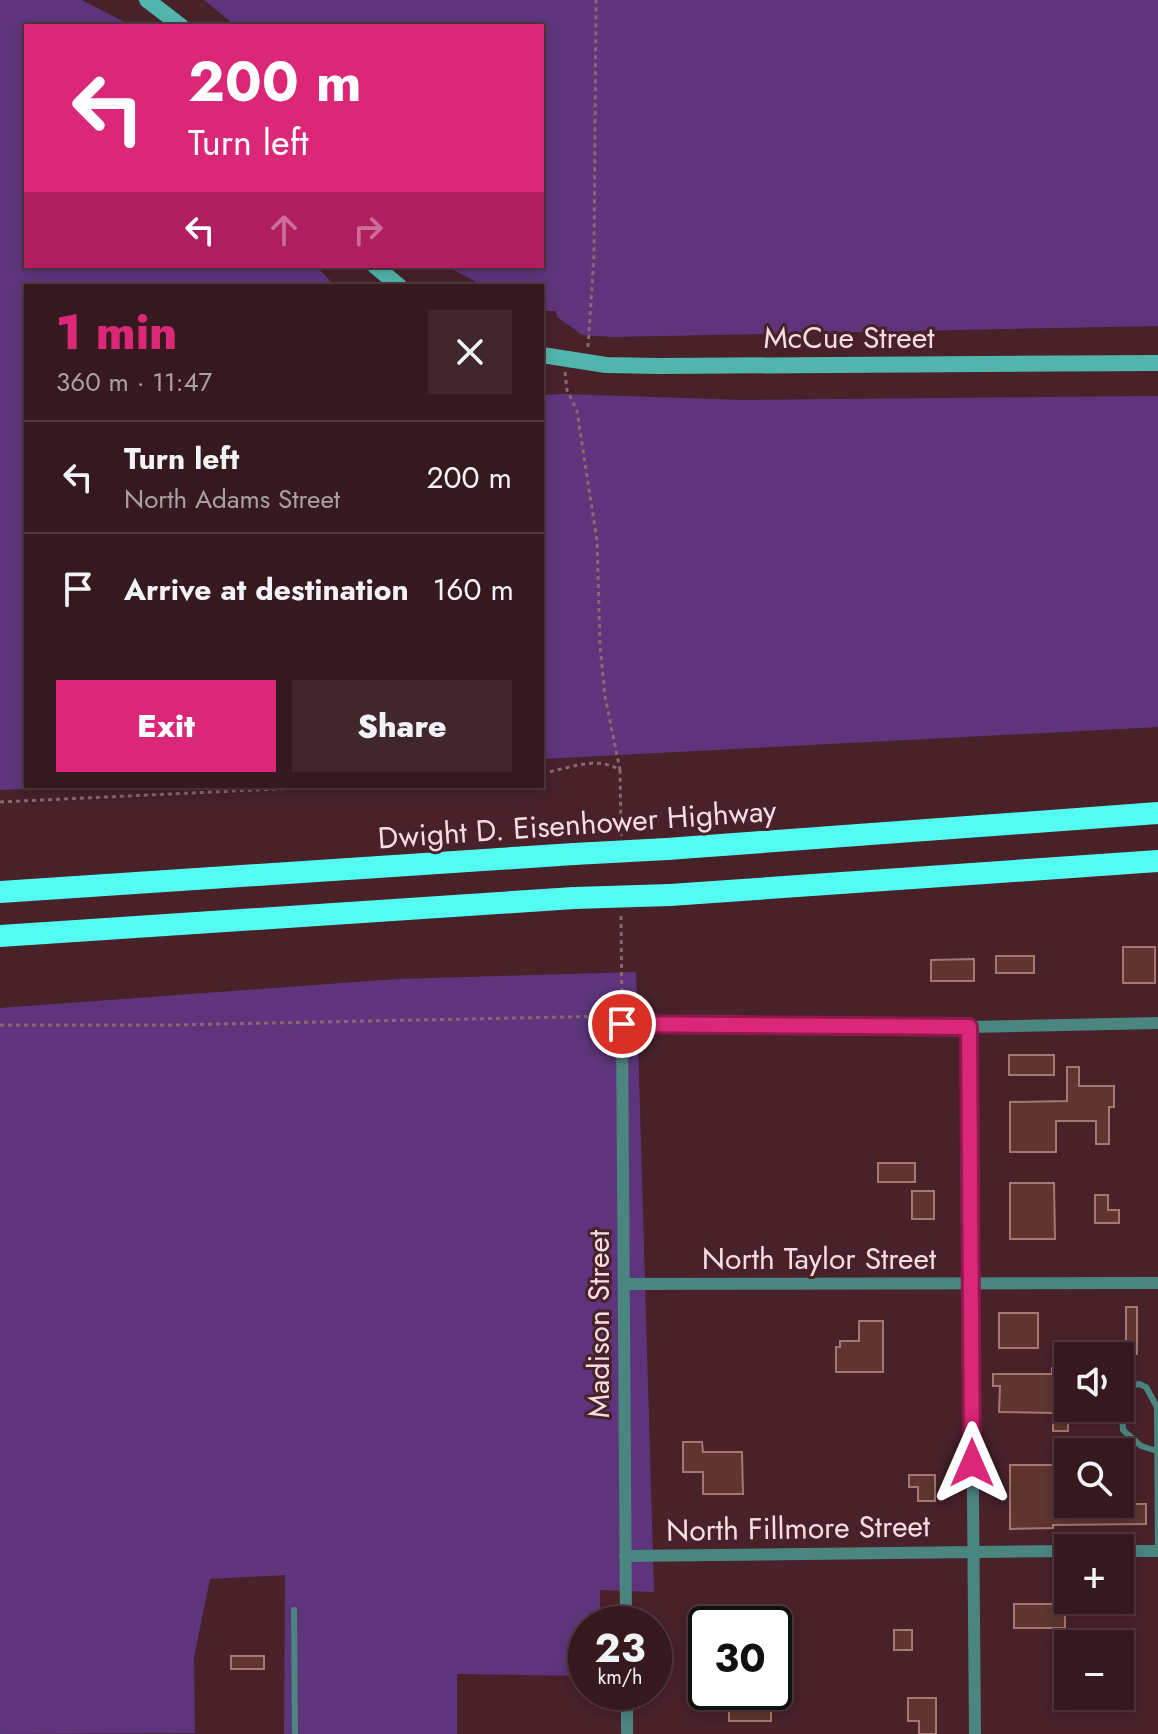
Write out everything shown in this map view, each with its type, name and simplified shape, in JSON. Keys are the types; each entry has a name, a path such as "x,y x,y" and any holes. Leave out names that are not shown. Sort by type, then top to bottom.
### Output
{"highway":[{"name":"Dwight D. Eisenhower Highway","path":"0,892 667,849 1158,813"},
{"path":"0,936 1158,861"}],"main road":[{"path":"147,0 178,24"},
{"path":"377,268 397,284"},
{"name":"McCue Street","path":"544,355 586,363 659,366 1158,363"}],"street":[{"path":"622,1020 969,1027 1158,1023"},
{"name":"Madison Street","path":"622,1020 626,1606"},
{"path":"969,1027 975,1734"},
{"name":"North Taylor Street","path":"624,1284 1158,1283"},
{"name":"North Fillmore Street","path":"625,1556 1054,1551"},
{"path":"1134,1551 1158,1551"},
{"path":"627,1710 627,1734"}],"lane":[{"path":"1157,1451 1141,1446 1123,1430 1121,1399 1127,1387 1139,1384 1146,1387 1157,1407 1158,1551"},
{"path":"294,1610 295,1734"}],"path":[{"path":"586,363 594,272 596,0"},
{"path":"564,360 567,390 577,411 597,541 604,683 620,770"},
{"path":"0,802 298,788"},
{"path":"0,1025 622,1020"}],"shaded area":[{"path":"0,0 82,0 128,24 24,24 24,268 318,268 333,284 24,284 24,788 45,788 0,790"},
{"path":"204,0 1158,0 1158,326 612,337 582,335 557,317 556,311 544,311 544,284 480,284 450,268 544,268 544,24 234,24"},
{"path":"544,395 744,400 1158,396 1158,727 544,759"},
{"path":"636,972 654,1592 600,1590 600,1606 568,1606 568,1676 457,1674 457,1734 284,1734 285,1575 210,1579 194,1657 195,1733 0,1734 0,1008 397,979"}],"building":[{"path":"1123,947 1155,947 1155,983 1123,983"},
{"path":"996,956 1034,956 1034,973 996,973"},
{"path":"974,959 974,981 931,981 931,960"},
{"path":"1009,1055 1054,1055 1054,1075 1009,1075"},
{"path":"1067,1067 1079,1067 1079,1086 1114,1086 1114,1107 1109,1107 1109,1144 1096,1144 1096,1121 1056,1121 1056,1152 1010,1152 1010,1102 1067,1101"},
{"path":"878,1163 915,1163 915,1182 878,1182"},
{"path":"1010,1183 1054,1183 1055,1239 1010,1239"},
{"path":"912,1191 934,1191 934,1219 912,1219"},
{"path":"1095,1195 1108,1195 1108,1210 1119,1210 1119,1223 1095,1223"},
{"path":"1126,1307 1137,1307 1137,1354 1134,1354 1134,1342 1126,1342"},
{"path":"999,1313 1038,1313 1038,1348 999,1348"},
{"path":"859,1321 883,1321 883,1372 836,1372 836,1347 840,1347 840,1341 859,1341"},
{"path":"1054,1368 1054,1422 1068,1422 1068,1431 1053,1431 1053,1413 999,1412 1000,1386 993,1386 993,1374 1052,1374"},
{"path":"683,1442 702,1442 703,1452 742,1452 743,1494 703,1494 703,1472 683,1472"},
{"path":"1010,1465 1053,1465 1054,1518 1134,1518 1134,1504 1146,1504 1146,1524 1053,1525 1053,1528 1010,1529"},
{"path":"909,1475 935,1475 935,1501 918,1501 918,1487 909,1487"},
{"path":"1014,1604 1054,1604 1054,1614 1065,1614 1065,1628 1014,1628"},
{"path":"894,1630 912,1630 912,1650 894,1650"},
{"path":"231,1656 264,1656 264,1669 231,1669"},
{"path":"908,1698 936,1698 936,1734 919,1734 919,1721 908,1721"},
{"path":"729,1710 771,1710 771,1721 729,1721"}],"route":[{"path":"622,1024 969,1027 972,1463"}]}
